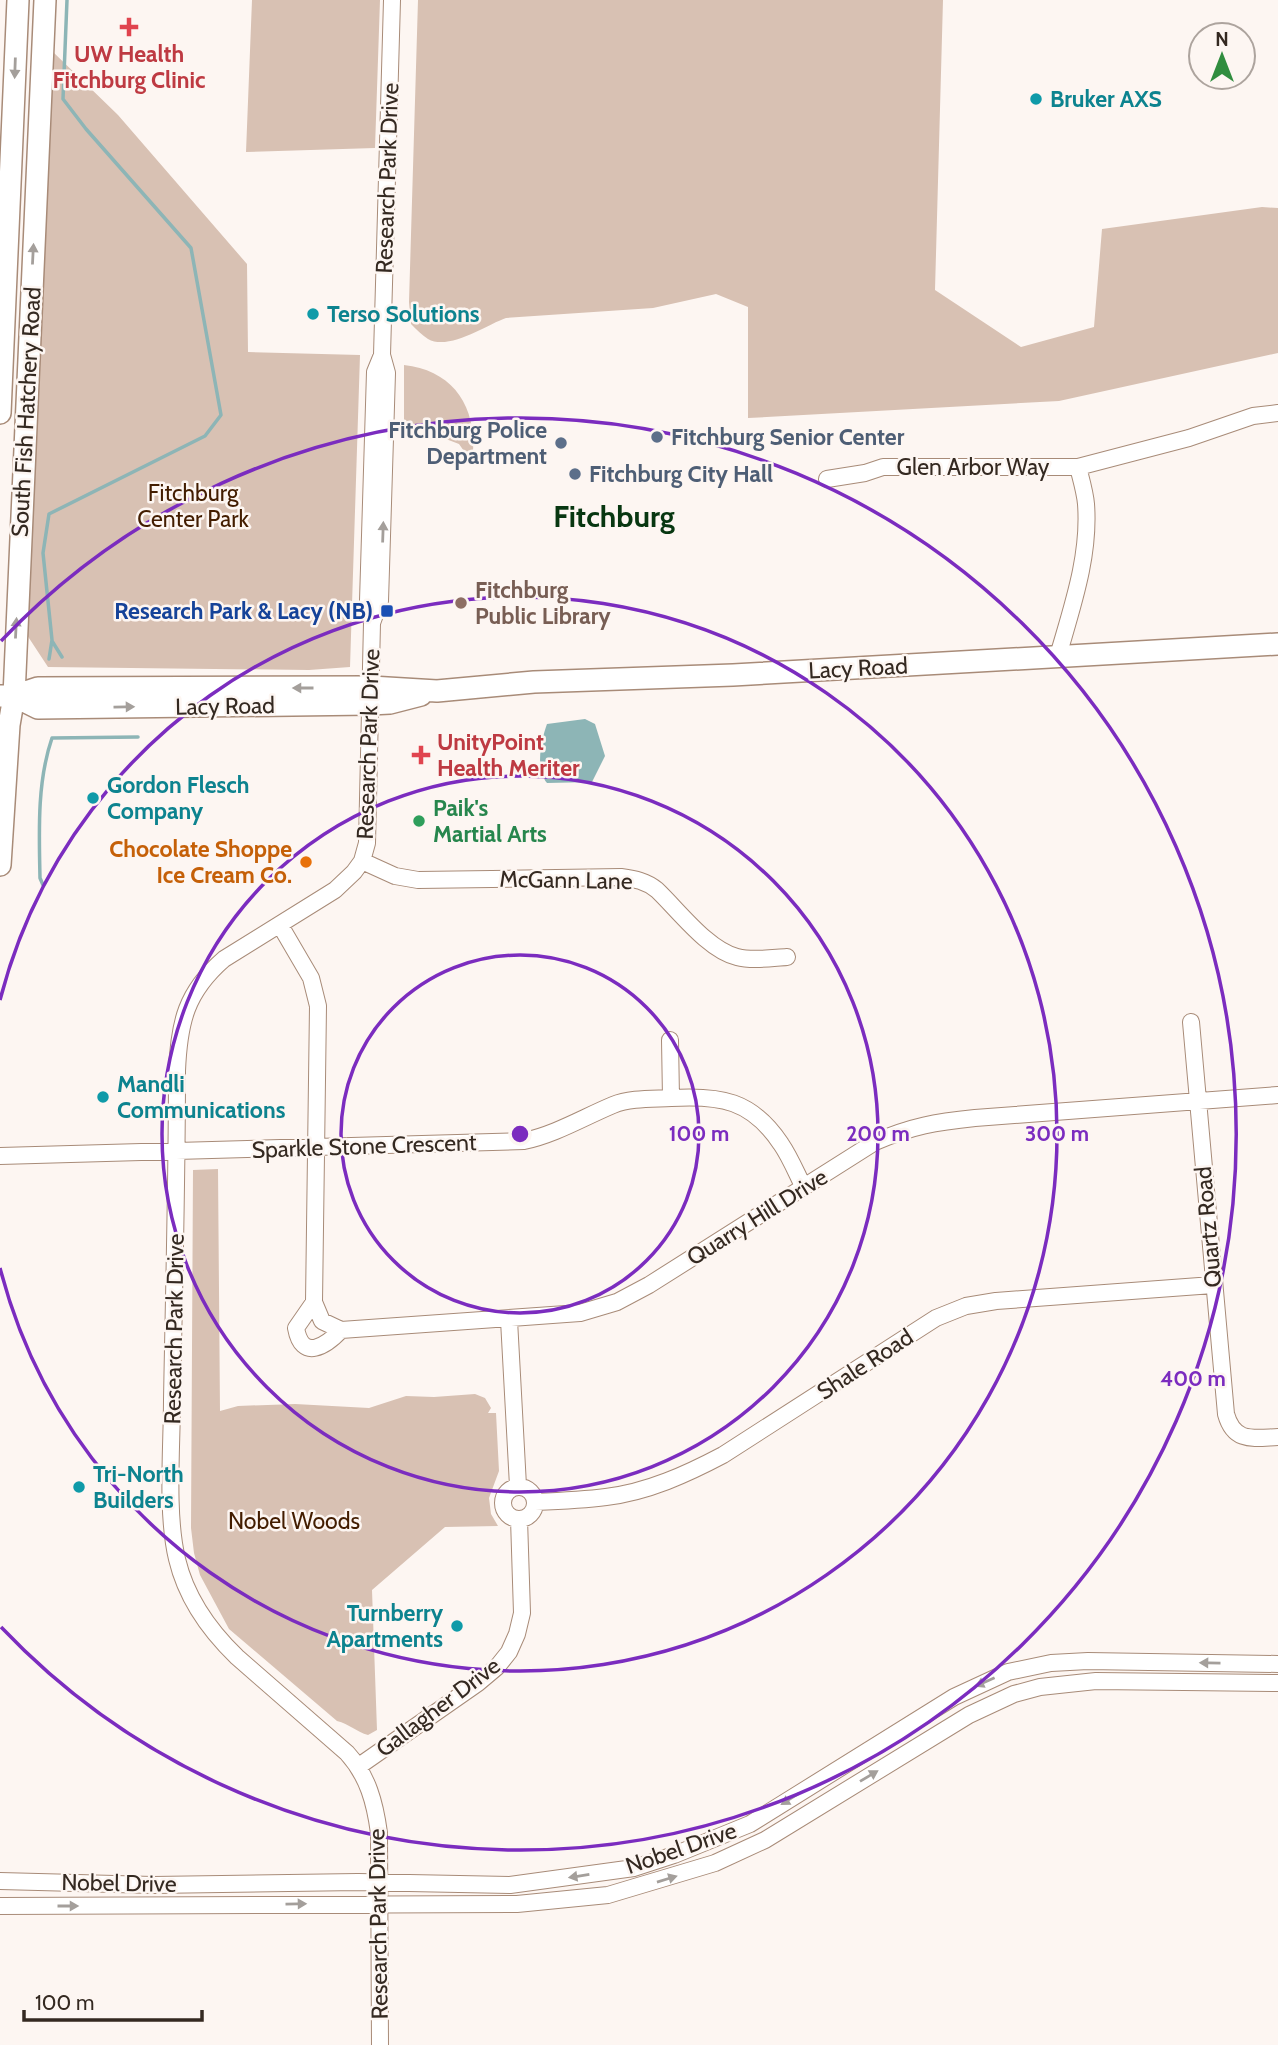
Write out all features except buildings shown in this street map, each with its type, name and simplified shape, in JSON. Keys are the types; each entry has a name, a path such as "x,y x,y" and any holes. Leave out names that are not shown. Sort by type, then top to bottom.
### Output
{"main road":[{"name":"South Fish Hatchery Road","path":"0,413 18,0"},
{"name":"South Fish Hatchery Road","path":"0,865 45,0"},
{"name":"Lacy Road","path":"7,696 38,708 371,696 534,682 733,675 1278,644"}],"street":[{"name":"Research Park Drive","path":"380,2045 379,1833 367,1781 359,1766 301,1711 220,1641 205,1620 192,1599 177,1559 172,1489 178,1044 188,1002 210,971 224,959 335,890 354,872 362,861 369,830 372,623 380,601 387,373 382,355 392,0"},
{"name":"Glen Arbor Way","path":"827,479 883,467 1078,467 1189,438 1252,416 1278,413"},
{"name":"Glen Arbor Way","path":"1058,656 1076,591 1087,533 1086,501 1078,467"},
{"name":"McGann Lane","path":"362,861 395,876 418,880 634,878 648,882 710,943 729,955 746,959 787,957"},
{"path":"280,925 311,978 318,1006 314,1303 296,1328 302,1345 311,1348 330,1342 341,1330"},
{"name":"Quartz Road","path":"1191,1022 1226,1414 1233,1431 1250,1438 1278,1437"},
{"path":"670,1040 671,1098"},
{"name":"Quarry Hill Drive","path":"314,1303 322,1321 341,1330 580,1313 617,1302 649,1285 875,1142 906,1128 975,1118 1278,1095"},
{"name":"Sparkle Stone Crescent","path":"0,1156 524,1141 547,1136 615,1104 671,1098 717,1098 739,1104 759,1116 782,1144 803,1186"},
{"name":"Shale Road","path":"535,1502 607,1497 641,1490 698,1469 936,1318 966,1306 996,1301 1213,1285"},
{"path":"509,1320 518,1486"},
{"path":"518,1486 529,1490 535,1502 532,1513 519,1519 509,1516 502,1501 508,1491 518,1486"},
{"name":"Gallagher Drive","path":"359,1766 478,1683 497,1667 509,1652 523,1613 519,1519"},
{"name":"Nobel Drive","path":"0,1881 153,1885 379,1882 510,1885 633,1868 674,1855 750,1824 954,1697 1008,1672 1051,1663 1088,1661 1278,1664"},
{"name":"Nobel Drive","path":"0,1906 539,1904 608,1895 715,1863 765,1840 997,1700 1040,1687 1096,1681 1278,1683"}],"green space":[{"path":"252,0 380,0 375,148 246,152"},
{"path":"418,0 943,0 935,290 1021,347 1094,327 1102,229 1262,207 1278,208 1278,353 1059,401 748,418 748,307 716,294 653,308 506,318 467,336 446,342 428,339 411,324 409,302"},
{"name":"Fitchburg Center Park","path":"51,50 118,115 247,264 248,352 360,355 350,667 309,670 48,667 25,632"},
{"path":"404,365 435,374 457,392 470,418 473,451 466,454 459,444 404,423"},
{"name":"Nobel Woods","path":"218,1169 220,1411 238,1406 295,1404 369,1408 406,1396 475,1394 485,1398 491,1408 488,1413 496,1413 499,1471 489,1498 491,1514 498,1526 445,1527 372,1590 377,1730 368,1735 337,1721 229,1629 200,1575 194,1553 191,1528 193,1170"}],"water":[{"path":"585,719 595,724 605,756 592,782 547,783 540,762 547,724"}],"waterway":[{"path":"49,659 52,640 43,553 49,514 205,436 221,415 191,248 86,129 63,99 67,0"},
{"path":"52,641 62,657"},
{"path":"43,885 40,878 40,807 52,738 138,737"}],"place":[{"name":"UW Health Fitchburg Clinic","path":"129,27"},
{"name":"Bruker AXS","path":"1036,99"},
{"name":"Terso Solutions","path":"313,314"},
{"name":"Fitchburg Senior Center","path":"657,437"},
{"name":"Fitchburg Police Department","path":"561,443"},
{"name":"Fitchburg City Hall","path":"575,474"},
{"name":"Fitchburg Public Library","path":"461,603"},
{"name":"Research Park & Lacy (NB)","path":"387,611"},
{"name":"UnityPoint Health Meriter","path":"421,755"},
{"name":"Gordon Flesch Company","path":"93,798"},
{"name":"Paik's Martial Arts","path":"419,821"},
{"name":"Chocolate Shoppe Ice Cream Co.","path":"306,862"},
{"name":"Mandli Communications","path":"103,1097"},
{"name":"Tri-North Builders","path":"79,1487"},
{"name":"Turnberry Apartments","path":"457,1626"}],"district":[{"name":"Fitchburg","path":"614,517"}]}
